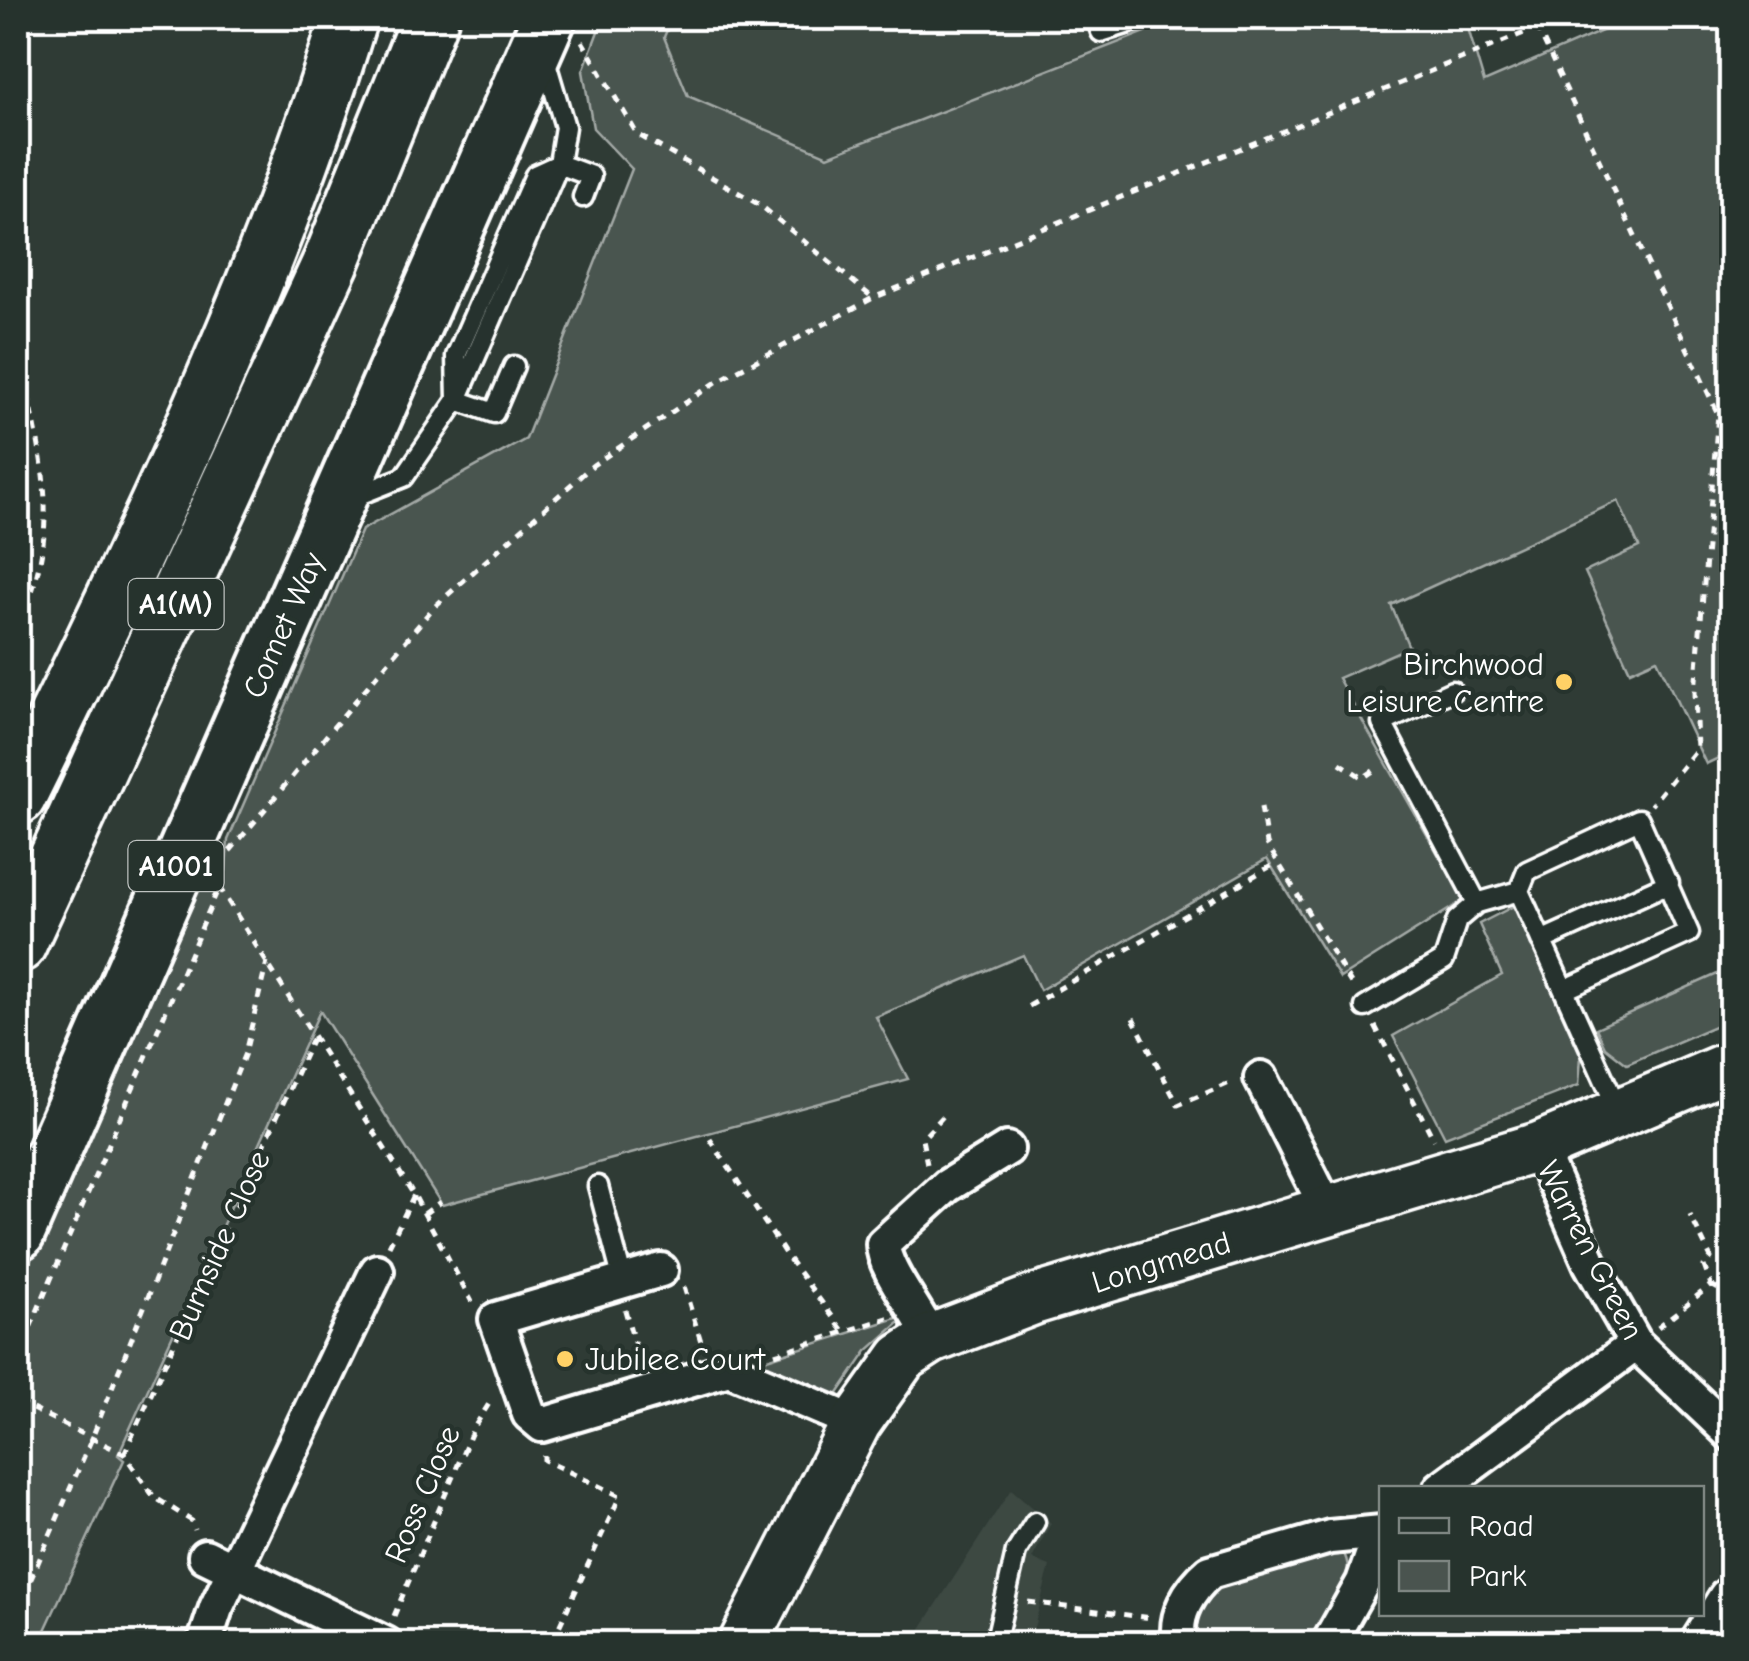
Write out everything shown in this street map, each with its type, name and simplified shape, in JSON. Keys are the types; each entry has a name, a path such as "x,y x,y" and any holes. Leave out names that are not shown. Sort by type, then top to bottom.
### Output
{"highway":[{"name":"A1(M)","path":"330,262 415,18"},
{"name":"A1(M)","path":"18,944 330,262 430,18"},
{"name":"A1(M)","path":"18,796 200,406 252,284 346,23"}],"main road":[{"name":"Comet Way","path":"18,1233 338,502 555,32"}],"street":[{"name":"Longmead","path":"743,1644 856,1422 924,1324 1033,1300 1539,1147 1732,1064"},
{"path":"1261,1078 1328,1211"},
{"name":"Warren Green","path":"1539,1147 1590,1263 1636,1344 1732,1435"},
{"path":"924,1324 883,1260 884,1244 933,1199 1007,1149"},
{"path":"204,1644 220,1563 377,1270"},
{"path":"662,1270 496,1319 529,1414 542,1424 720,1372 856,1422"},
{"path":"1444,1486 1636,1344"},
{"path":"1179,1632 1194,1585 1230,1563 1330,1537 1379,1533"},
{"path":"1328,1644 1363,1582 1379,1538"},
{"path":"220,1563 384,1643"},
{"path":"1705,1644 1732,1601"}],"lane":[{"path":"1096,18 1102,32 1145,18"},
{"path":"338,502 404,477 457,400 559,164 565,127 554,80 555,32"},
{"path":"559,164 591,176 583,196"},
{"path":"457,400 494,413 514,366"},
{"path":"1452,691 1382,724 1478,903"},
{"path":"1564,990 1689,933 1639,819 1528,871 1519,891 1620,1114"},
{"path":"1541,941 1669,883"},
{"path":"1365,1007 1444,960 1457,920 1478,903 1519,891"},
{"path":"598,1186 620,1282"},
{"path":"995,1644 1016,1552 1036,1522"}],"path":[{"path":"18,1356 219,887 219,864 433,608 593,465 718,381 873,298 1562,18"},
{"path":"1537,27 1718,414 1695,692 1697,749 1639,819"},
{"path":"555,32 637,134 760,205 873,298"},
{"path":"18,347 48,490 46,544 18,626"},
{"path":"1340,762 1363,778 1399,756"},
{"path":"1028,1006 1278,862"},
{"path":"219,887 414,1195 476,1310 496,1319"},
{"path":"18,1609 92,1438 245,1053 267,962"},
{"path":"1132,1018 1178,1105 1221,1083 1261,1078"},
{"name":"Burnside Close","path":"124,1454 314,1036"},
{"path":"933,1199 922,1139 947,1112"},
{"path":"710,1139 786,1254 844,1332"},
{"path":"377,1270 414,1195"},
{"path":"424,1214 440,1202"},
{"path":"1690,1215 1712,1258 1704,1266 1710,1284 1726,1293 1732,1289"},
{"path":"662,1270 682,1282 720,1372 844,1332 924,1324"},
{"path":"620,1282 649,1394"},
{"path":"1636,1344 1710,1284"},
{"name":"Ross Close","path":"384,1643 473,1429 512,1368"},
{"path":"18,1402 124,1454 154,1498 192,1521 220,1563"},
{"path":"542,1424 544,1460 620,1496 551,1644"},
{"path":"1006,1598 1179,1632"}],"shaded area":[{"path":"672,18 1175,18 828,156 688,95 664,37"},
{"path":"1011,1489 1051,1523 1032,1559 1050,1566 1030,1643 1009,1638 1007,1643 911,1644"}],"green space":[{"path":"603,18 672,18 664,37 688,96 828,156 1181,18 1465,18 1484,82 1632,18 1731,18 1731,752 1706,764 1657,659 1630,671 1585,572 1639,547 1618,501 1391,605 1409,647 1338,678 1464,900 1340,978 1267,859 1040,990 1023,955 876,1017 908,1079 442,1205 320,1011 118,1455 124,1460 39,1643 18,1644 18,1284 203,860 226,870 228,840 362,530 526,439 632,169 593,128 583,71"},
{"path":"1514,906 1581,1056 1579,1085 1445,1137 1393,1036 1502,975 1479,924"},
{"path":"1731,968 1731,1019 1627,1064 1605,1047 1596,1028"},
{"path":"900,1317 900,1322 867,1351 833,1401 754,1363"},
{"path":"1342,1550 1347,1561 1346,1585 1315,1643 1191,1643 1196,1607 1210,1586"}],"place":[{"name":"Birchwood Leisure Centre","path":"1564,682"},
{"name":"Jubilee Court","path":"565,1359"}]}
